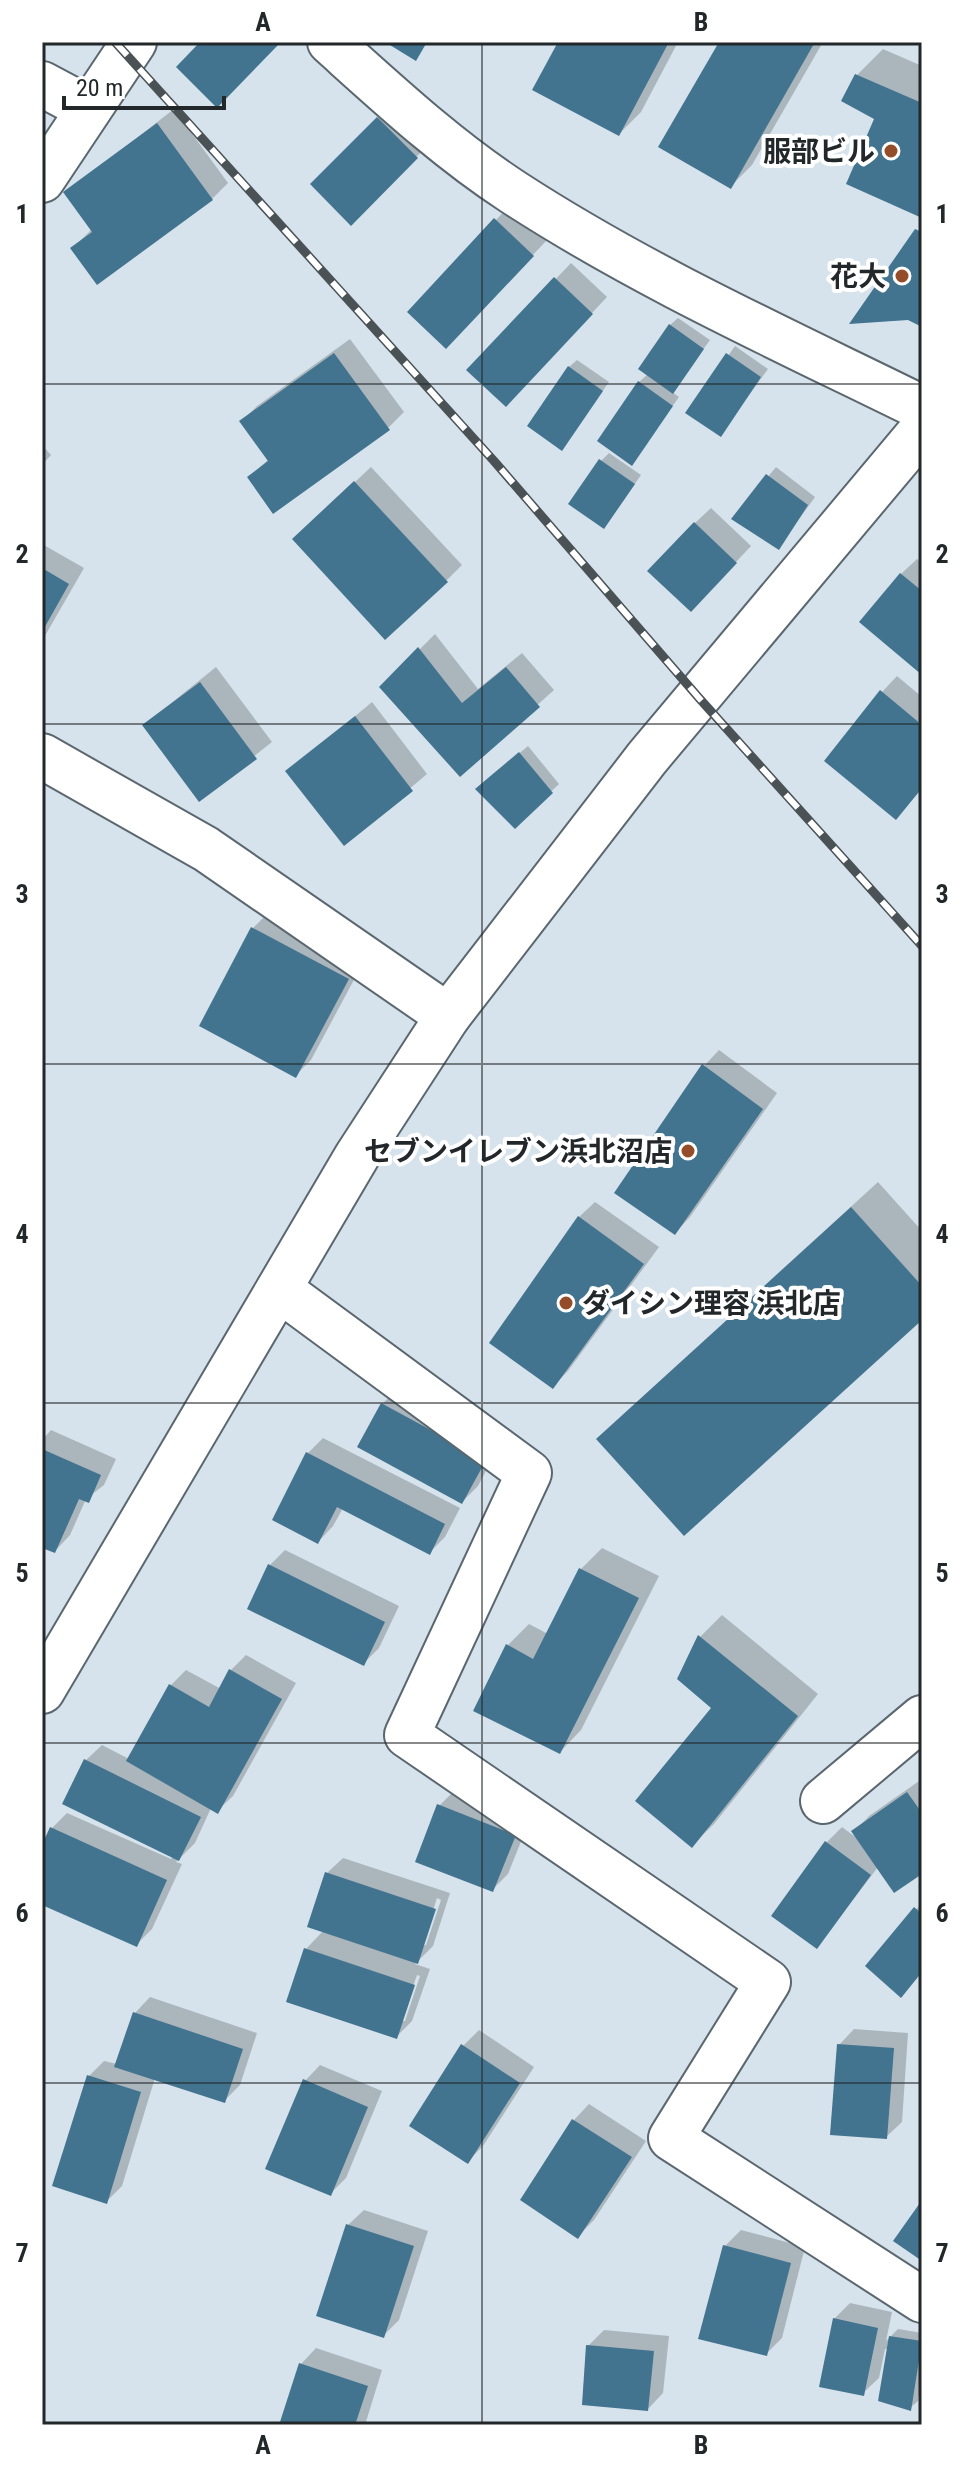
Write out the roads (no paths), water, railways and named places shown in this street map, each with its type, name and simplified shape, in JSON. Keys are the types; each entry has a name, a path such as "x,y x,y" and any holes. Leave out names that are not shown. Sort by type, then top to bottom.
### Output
{"street":[{"path":"42,180 134,42"},
{"path":"330,42 417,120 513,192 647,271 922,408"},
{"path":"42,84 89,109"},
{"path":"42,1691 357,1156 448,1016 609,805 922,430"},
{"path":"42,756 206,849 448,1016"},
{"path":"279,1289 529,1473 407,1735 768,1982 671,2138 922,2300"},
{"path":"823,1801 922,1718"}],"railway":[{"path":"115,42 494,461 699,698 922,946"}],"place":[{"name":"服部ビル","path":"891,151"},
{"name":"花大","path":"902,276"},
{"name":"セブンイレブン浜北沼店","path":"688,1151"},
{"name":"ダイシン理容 浜北店","path":"566,1303"}]}
